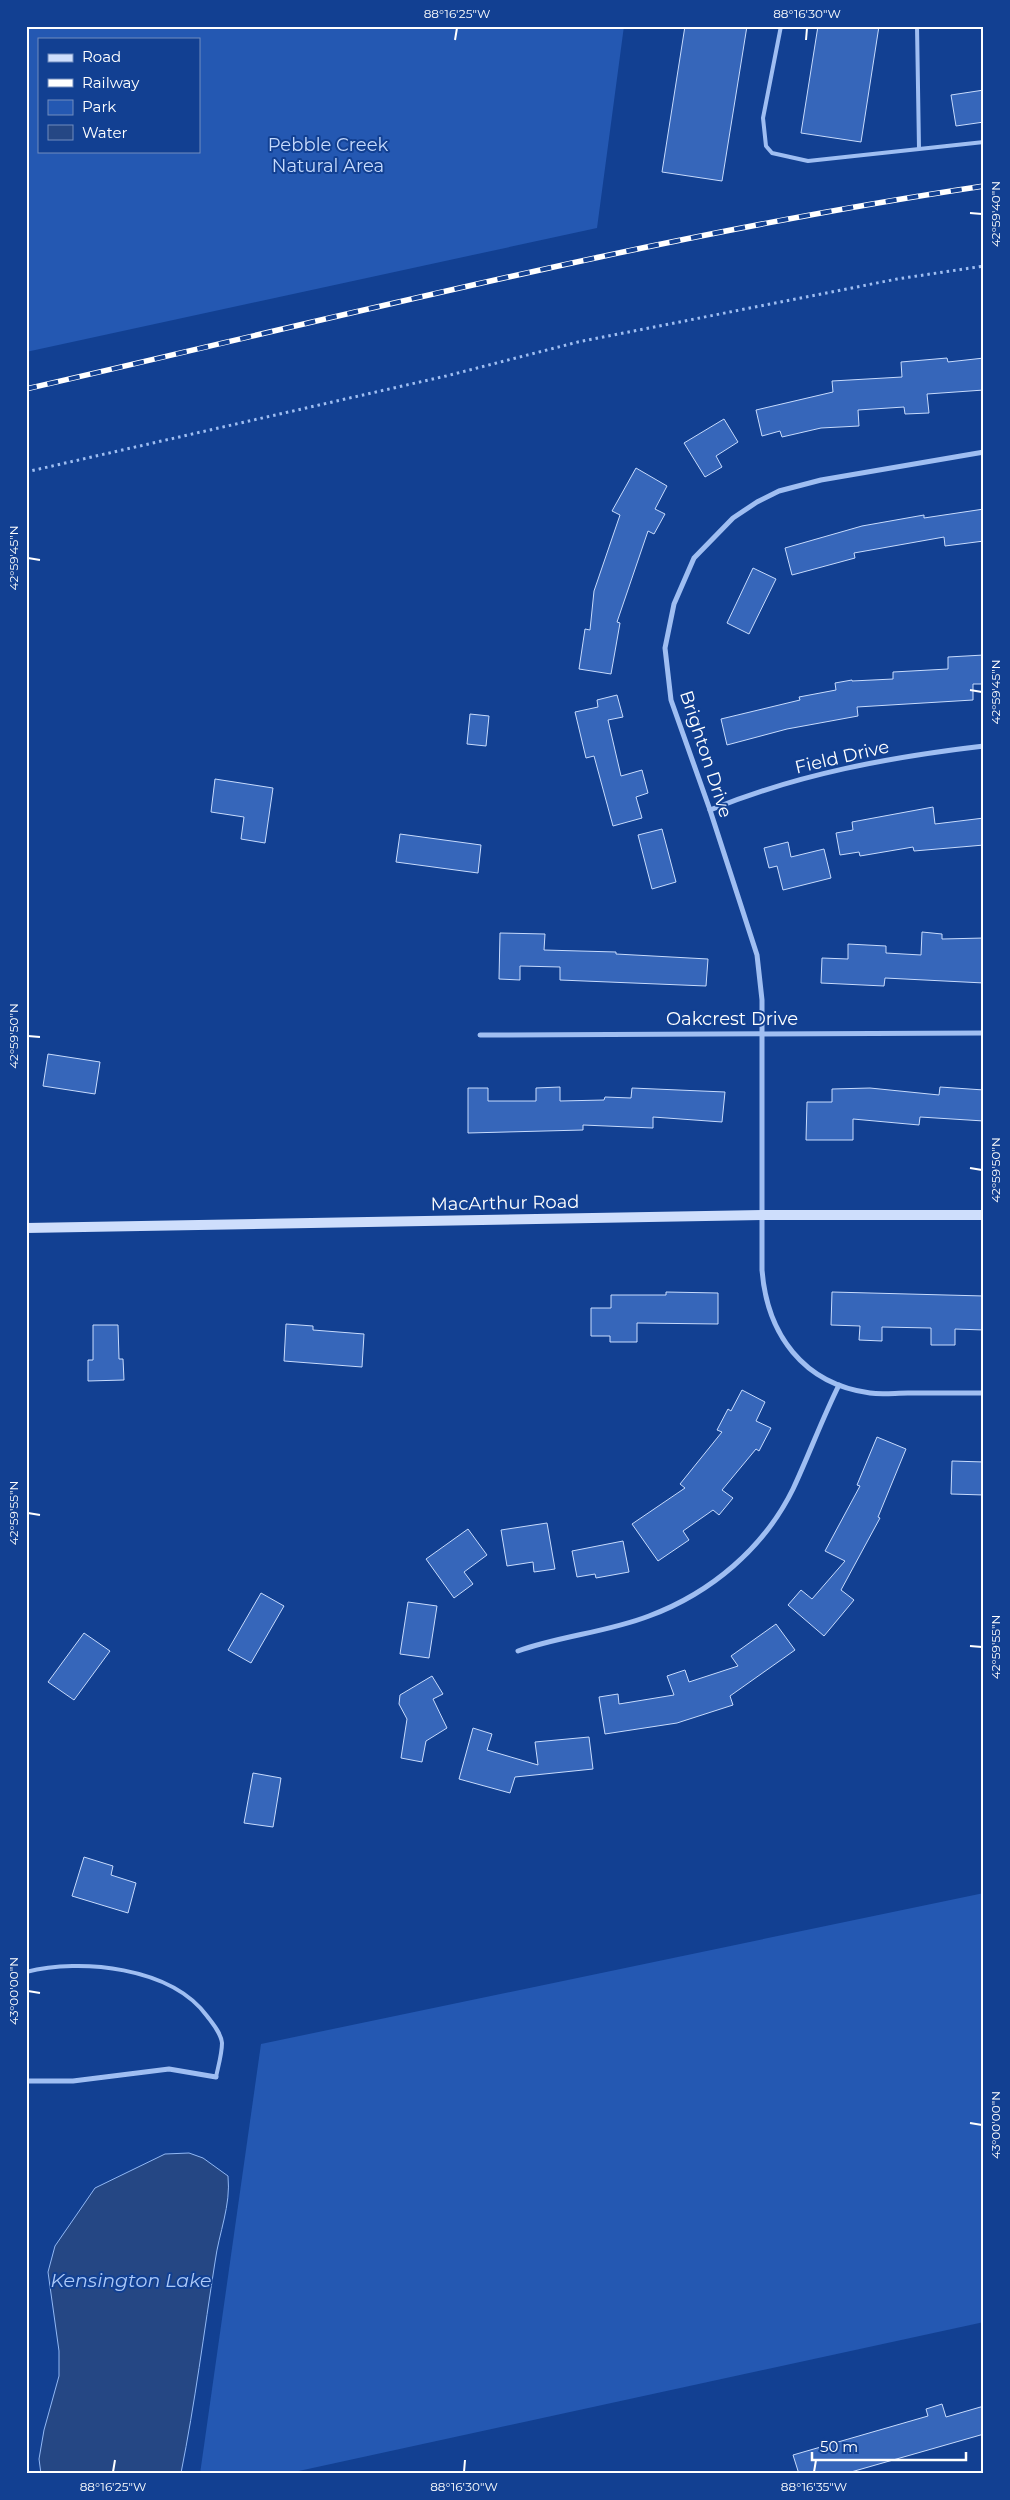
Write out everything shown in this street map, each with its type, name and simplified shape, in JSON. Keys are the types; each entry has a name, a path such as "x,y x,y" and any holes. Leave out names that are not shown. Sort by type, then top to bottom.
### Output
{"street":[{"name":"Brighton Drive","path":"984,452 821,480 779,491 756,502 733,518 694,558 674,604 665,648 671,700 710,810 756,955 762,1000 761,1238 764,1291 772,1320 797,1358 809,1368 838,1385 872,1394 984,1393"},
{"name":"Field Drive","path":"710,810 742,797 830,771 868,763 984,746"},
{"name":"Oakcrest Drive","path":"480,1035 762,1032 984,1033"},
{"name":"MacArthur Road","path":"26,1228 762,1215 984,1214"},
{"path":"518,1651 541,1643 647,1617 673,1606 715,1582 748,1553 774,1522 792,1489 838,1385"},
{"path":"26,2081 73,2081 169,2069 216,2077"}],"lane":[{"path":"781,26 763,118 766,146 772,153 808,161 984,142"},
{"path":"917,26 919,148"},
{"path":"26,1972 50,1966 81,1964 141,1975 182,1992 204,2012 217,2029 222,2042 216,2077"}],"path":[{"path":"26,472 446,376 578,342 897,279 984,266"}],"green space":[{"name":"Pebble Creek Natural Area","path":"26,26 624,26 597,228 26,352"},
{"path":"984,1893 984,2322 285,2474 200,2474 261,2044"}],"water":[{"name":"Kensington Lake","path":"189,2153 203,2158 228,2176 228,2198 217,2251 181,2473 41,2474 39,2459 44,2430 59,2376 59,2351 48,2272 55,2246 95,2188 165,2154"}],"building":[{"path":"685,26 747,26 722,181 662,172"},
{"path":"818,26 879,26 861,142 801,133"},
{"path":"984,90 984,122 956,126 951,95"},
{"path":"947,358 948,362 984,358 984,390 927,394 929,413 905,414 904,407 858,410 859,426 821,428 782,437 780,431 762,436 756,410 833,392 832,381 902,377 901,362"},
{"path":"724,419 738,442 716,456 722,467 705,477 684,443"},
{"path":"636,468 667,486 655,509 665,514 654,534 648,531 617,622 620,623 611,674 579,669 585,629 590,630 594,591 620,515 612,511"},
{"path":"984,509 984,541 945,546 944,537 854,553 855,558 792,575 785,548 862,526 924,515 924,518"},
{"path":"753,568 776,579 749,634 727,623"},
{"path":"984,655 984,684 973,684 973,700 857,707 858,716 787,729 727,745 721,719 800,700 799,697 836,690 835,683 852,680 893,679 893,672 948,669 948,657"},
{"path":"617,695 623,717 608,720 621,776 642,770 648,793 636,797 642,818 613,826 594,756 586,758 575,712 598,707 597,700"},
{"path":"470,714 489,716 486,746 467,744"},
{"path":"215,779 273,788 265,843 241,839 244,817 211,812"},
{"path":"933,807 935,824 984,818 984,845 914,851 913,847 860,856 859,852 840,855 836,833 853,830 852,822"},
{"path":"662,829 676,882 652,889 638,835"},
{"path":"400,834 481,845 478,873 396,862"},
{"path":"788,842 791,857 824,849 831,878 783,890 777,866 769,868 764,848"},
{"path":"922,932 942,934 942,939 984,938 984,983 885,978 884,986 821,983 822,958 848,959 848,944 886,946 886,953 921,955"},
{"path":"500,933 545,934 544,950 616,952 616,954 708,959 706,986 560,980 560,967 520,966 520,980 499,979"},
{"path":"48,1054 100,1062 95,1094 43,1086"},
{"path":"560,1087 560,1101 604,1100 605,1097 631,1098 632,1088 725,1092 722,1122 653,1117 653,1128 583,1125 583,1130 468,1133 468,1088 488,1088 488,1101 536,1101 536,1088"},
{"path":"940,1087 984,1090 984,1121 920,1117 919,1125 853,1119 853,1140 806,1140 807,1102 832,1102 832,1089 870,1088 939,1095"},
{"path":"666,1292 718,1293 718,1324 637,1323 637,1342 610,1342 610,1336 591,1336 591,1308 611,1308 611,1295 666,1295"},
{"path":"832,1292 984,1296 984,1330 955,1329 955,1345 931,1345 931,1328 882,1327 882,1341 859,1340 860,1326 831,1325"},
{"path":"286,1324 313,1326 313,1330 364,1334 362,1367 284,1361"},
{"path":"93,1325 118,1325 119,1359 123,1359 124,1380 88,1381 88,1360 93,1360"},
{"path":"742,1390 765,1402 756,1421 771,1428 759,1451 756,1449 722,1490 733,1498 719,1515 713,1510 683,1531 689,1540 658,1561 632,1524 685,1488 680,1484 722,1432 717,1430 728,1409 731,1411"},
{"path":"877,1437 906,1449 878,1517 880,1518 841,1590 854,1600 824,1636 788,1605 801,1590 812,1599 845,1561 825,1551 860,1486 857,1485"},
{"path":"952,1461 984,1462 984,1495 951,1494"},
{"path":"547,1523 555,1569 534,1572 533,1562 507,1566 501,1530"},
{"path":"468,1529 487,1555 464,1572 473,1584 454,1598 426,1559"},
{"path":"623,1541 629,1572 596,1578 595,1574 577,1577 572,1551"},
{"path":"261,1593 284,1606 251,1663 228,1650"},
{"path":"408,1602 437,1606 429,1658 400,1654"},
{"path":"776,1624 795,1650 730,1696 733,1705 677,1723 605,1734 599,1697 618,1694 619,1704 674,1695 667,1676 685,1670 689,1682 738,1666 731,1656"},
{"path":"84,1633 110,1651 74,1700 48,1682"},
{"path":"432,1676 443,1694 433,1699 447,1728 426,1741 422,1762 401,1758 407,1719 399,1704 400,1695"},
{"path":"473,1728 492,1734 487,1750 538,1765 535,1742 589,1737 593,1769 515,1777 510,1793 459,1779"},
{"path":"253,1773 281,1778 273,1827 244,1823"},
{"path":"84,1857 113,1866 111,1875 136,1883 128,1913 72,1896"},
{"path":"942,2404 946,2417 984,2406 984,2434 844,2474 799,2474 793,2455 928,2416 926,2409"}],"railway":[{"path":"26,389 384,305 623,252 863,206 984,186"}]}
